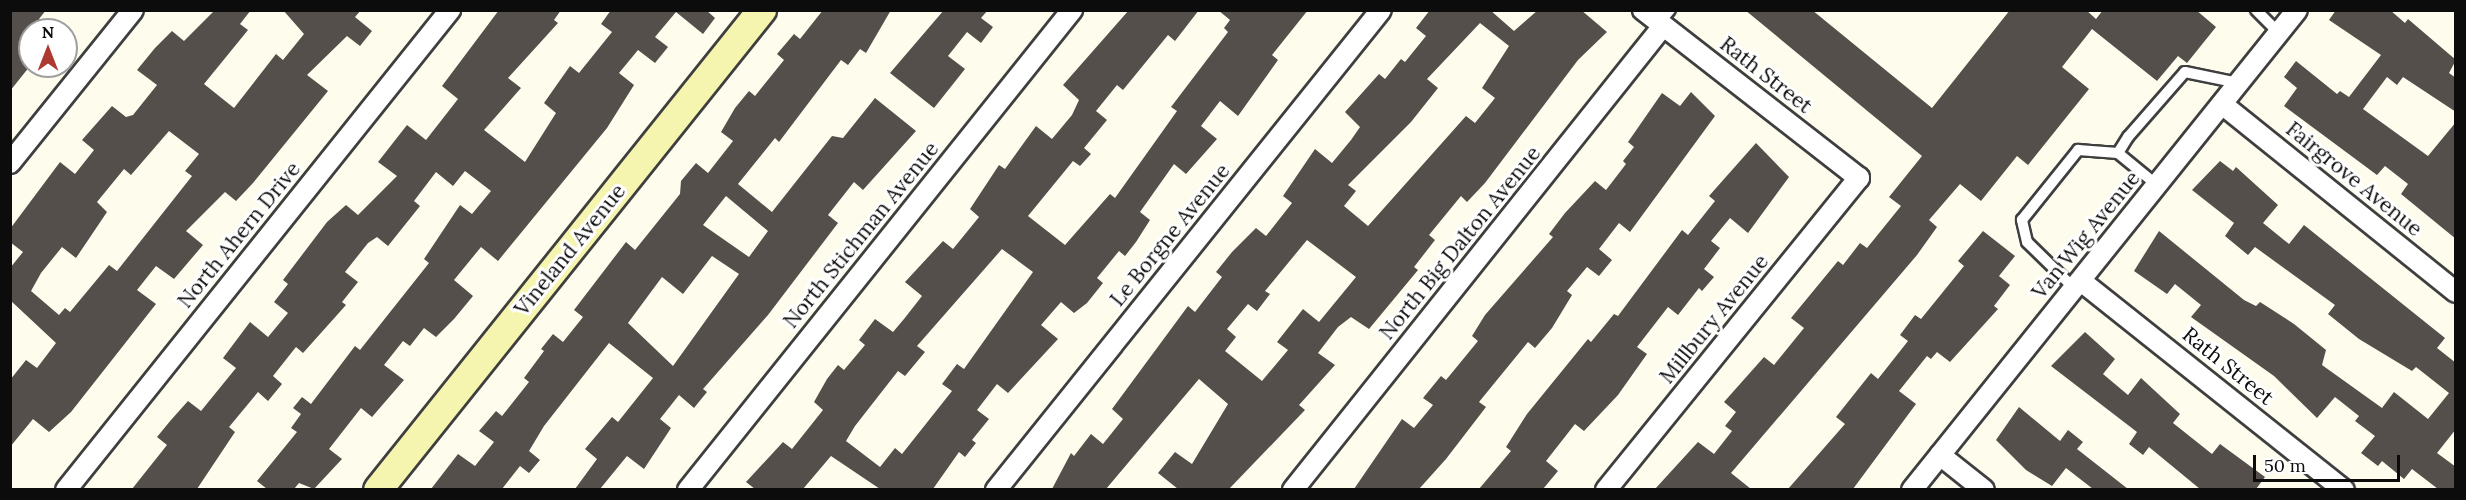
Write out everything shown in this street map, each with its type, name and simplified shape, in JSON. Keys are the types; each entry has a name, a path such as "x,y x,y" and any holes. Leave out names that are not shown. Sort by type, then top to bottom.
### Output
{"street":[{"path":"10,163 133,10"},
{"name":"North Ahern Drive","path":"66,489 450,10"},
{"name":"Vineland Avenue","path":"378,489 762,10"},
{"name":"North Stichman Avenue","path":"688,489 1072,10"},
{"name":"Le Borgne Avenue","path":"996,489 1381,10"},
{"name":"Rath Street","path":"1643,10 1664,20 1859,178"},
{"name":"Van Wig Avenue","path":"1912,489 2297,10"},
{"name":"North Big Dalton Avenue","path":"1293,489 1664,20"},
{"name":"Fairgrove Avenue","path":"2222,104 2456,292"},
{"name":"Millbury Avenue","path":"1606,489 1859,178"},
{"name":"Rath Street","path":"2078,285 2344,489"},
{"path":"1940,454 1984,489"}],"lane":[{"path":"2256,10 2279,33"},
{"path":"2118,153 2185,72 2238,83"},
{"path":"2078,285 2027,242 2022,220 2079,150 2118,153 2157,185"}],"building":[{"path":"10,10 46,10 40,18 18,18 18,78 20,78 10,91"},
{"path":"215,10 251,10 240,24 248,30 204,84 234,108 276,54 283,60 304,34 283,10 361,10 355,17 372,31 360,46 347,36 307,75 328,91 236,201 225,192 186,231 203,245 174,279 156,266 137,290 156,304 71,412 49,432 33,419 10,447 10,380 26,360 37,368 56,343 10,300 10,268 23,252 10,242 10,229 60,162 75,174 94,150 82,140 112,106 126,117 133,115 157,85 137,70 155,48 172,31 184,41","holes":["169,131 199,154 185,171 192,176 117,271 109,265 70,312 65,308 59,315 31,291 41,273 62,247 76,258 107,212 97,202 124,169 131,175"]},
{"path":"499,10 561,10 554,20 558,23 508,78 521,88 484,130 525,162 556,113 544,103 570,66 579,73 612,32 601,24 611,10 706,10 715,18 703,34 676,12 655,37 668,47 655,63 638,50 619,73 634,85 607,128 498,261 481,247 454,280 473,296 454,319 436,337 424,328 410,346 403,341 384,365 404,380 372,417 361,408 329,449 342,459 314,489 299,483 294,489 267,489 257,481 297,432 291,428 301,414 293,408 302,397 311,404 355,346 360,350 429,263 424,259 460,205 472,214 491,191 465,171 453,186 436,172 414,201 420,206 388,246 377,237 368,243 345,272 358,282 342,302 346,305 303,353 296,347 273,376 282,384 268,401 258,392 229,427 235,432 197,489 132,489 167,445 157,437 171,420 188,401 201,411 236,368 223,358 250,322 268,337 288,313 274,302 288,284 283,280 327,222 346,205 358,215 397,176 378,162 407,125 426,140 458,99 442,86"},
{"path":"823,10 891,10 866,53 860,49 848,65 841,60 779,142 775,138 738,184 772,212 832,136 843,138 875,98 916,131 863,190 854,182 828,215 838,223 768,315 703,389 707,392 694,408 679,395 660,419 671,428 644,469 627,456 600,489 575,489 597,459 585,449 612,417 618,422 653,378 609,343 544,426 529,451 540,460 529,473 520,466 502,489 431,489 458,454 475,466 494,442 479,431 496,411 502,416 529,382 524,378 544,351 541,349 553,334 563,342 583,317 574,310 626,242 635,250 680,194 681,181 696,163 708,173 733,141 721,132 735,108 749,91 755,96 784,60 777,54 794,34 800,39","holes":["726,196 768,231 749,257 703,225","712,256 739,274 673,366 628,323 662,277 683,294"]},
{"path":"944,10 988,10 981,18 993,27 981,43 967,32 948,56 965,69 934,108 890,73"},
{"path":"1129,10 1199,10 1175,41 1168,35 1123,90 1117,85 1096,111 1107,120 1084,148 1091,154 1080,166 1073,161 1028,216 1065,245 1110,194 1115,198 1177,111 1171,107 1228,32 1224,28 1230,20 1218,10 1308,10 1272,55 1278,60 1238,116 1220,101 1201,126 1217,139 1186,174 1174,164 1140,212 1150,220 1125,256 1119,251 1097,278 1103,283 1087,303 1074,313 1061,302 1041,325 1058,339 1008,393 997,384 977,410 989,419 972,440 976,443 965,457 959,452 933,489 880,489 831,456 803,489 755,489 746,482 783,442 792,449 823,410 814,402 827,379 838,365 844,370 865,345 859,340 875,319 893,332 904,319 922,296 905,282 943,241 953,249 979,217 970,209 999,165 1005,169 1036,126 1052,139 1072,115 1079,100 1063,85","holes":["1002,249 1033,272 964,369 957,364 942,384 952,391 902,454 895,448 880,467 846,441 898,371 905,376 925,352 917,346"]},
{"path":"1430,10 1490,10 1514,31 1538,10 1581,10 1607,32 1578,60 1485,183 1467,202 1461,196 1429,235 1435,240 1414,267 1418,270 1369,329 1351,317 1338,327 1318,353 1335,365 1299,405 1305,410 1229,489 1178,489 1158,473 1175,452 1192,464 1228,404 1199,379 1106,489 1052,489 1071,453 1074,456 1091,434 1103,444 1123,419 1112,409 1188,306 1195,312 1222,277 1216,272 1232,252 1256,228 1266,236 1292,203 1283,196 1315,149 1332,163 1351,140 1360,127 1345,112 1379,74 1385,79 1401,59 1405,62 1426,36 1416,28","holes":["1480,23 1509,46 1482,88 1495,98 1475,123 1466,116 1368,226 1344,206 1356,191 1348,185 1411,122 1438,88 1427,79","1307,240 1356,277 1319,322 1303,309 1277,342 1288,350 1262,381 1225,351 1236,337 1227,329 1248,304 1257,311 1270,294 1265,291"]},
{"path":"1745,10 1812,10 1932,108 2010,10 2086,10 2096,19 2103,10 2196,10 2216,27 2187,63 2178,56 2157,81 2092,29 2062,67 2089,89 2028,165 2017,156 1981,201 1960,184 1929,220 1937,227 1917,255 1731,473 1751,489 1655,489 1698,442 1714,454 1732,431 1725,426 1736,412 1724,402 1764,357 1774,365 1804,328 1791,318 1838,261 1843,265 1860,243 1867,248 1901,206 1889,197 1922,156"},
{"path":"2336,10 2390,10 2405,23 2408,19 2456,60 2449,73 2456,78 2456,112 2403,77 2397,85 2387,77 2363,109 2428,156 2456,122 2456,239 2401,194 2408,184 2385,166 2377,175 2284,106 2297,88 2284,77 2296,61 2337,94 2340,91 2349,97 2381,55 2329,20"},
{"path":"1691,92 1715,116 1630,232 1619,223 1599,249 1612,260 1599,276 1587,267 1567,291 1572,295 1552,328 1535,348 1528,342 1479,402 1486,407 1446,459 1419,489 1354,489 1402,419 1414,428 1433,405 1423,398 1441,376 1446,380 1478,341 1472,336 1485,315 1553,237 1549,234 1565,213 1595,181 1606,190 1626,164 1623,161 1634,147 1628,142 1662,93 1680,106"},
{"path":"1756,143 1789,177 1748,233 1730,218 1711,241 1720,248 1704,269 1714,277 1702,291 1699,288 1678,315 1668,307 1637,347 1647,354 1618,395 1584,431 1575,424 1546,461 1558,471 1543,489 1479,489 1511,451 1506,447 1527,414 1588,339 1591,342 1614,314 1618,316 1682,230 1688,235 1715,201 1709,196"},
{"path":"2220,161 2233,171 2236,167 2278,205 2263,223 2289,244 2304,225 2445,338 2437,348 2456,363 2456,429 2437,453 2456,467 2456,489 2438,489 2412,469 2404,479 2382,461 2378,466 2361,453 2375,436 2355,421 2359,416 2335,397 2317,418 2274,376 2191,317 2201,305 2175,284 2167,294 2134,271 2159,231 2244,300 2256,306 2260,302 2294,324 2326,350 2322,365 2382,408 2394,392 2428,419 2449,393 2416,367 2412,371 2359,339 2328,314 2335,305 2255,247 2248,255 2225,236 2234,223 2192,190"},
{"path":"1983,231 2015,256 1999,276 2010,285 1994,306 1998,309 1950,362 1937,352 1931,359 1927,356 1899,391 1916,404 1853,489 1788,489 1845,424 1836,417 1871,373 1878,379 1908,341 1900,335 1915,315 1921,319 1964,266 1958,261"},
{"path":"2085,332 2115,359 2103,374 2128,395 2141,378 2180,414 2173,423 2212,454 2220,444 2265,477 2256,489 2200,489 2149,447 2143,455 2129,444 2137,432 2051,366"},
{"path":"2019,407 2060,441 2068,430 2083,442 2077,449 2128,489 2093,489 2066,468 2052,486 2026,470 1996,440"}]}
